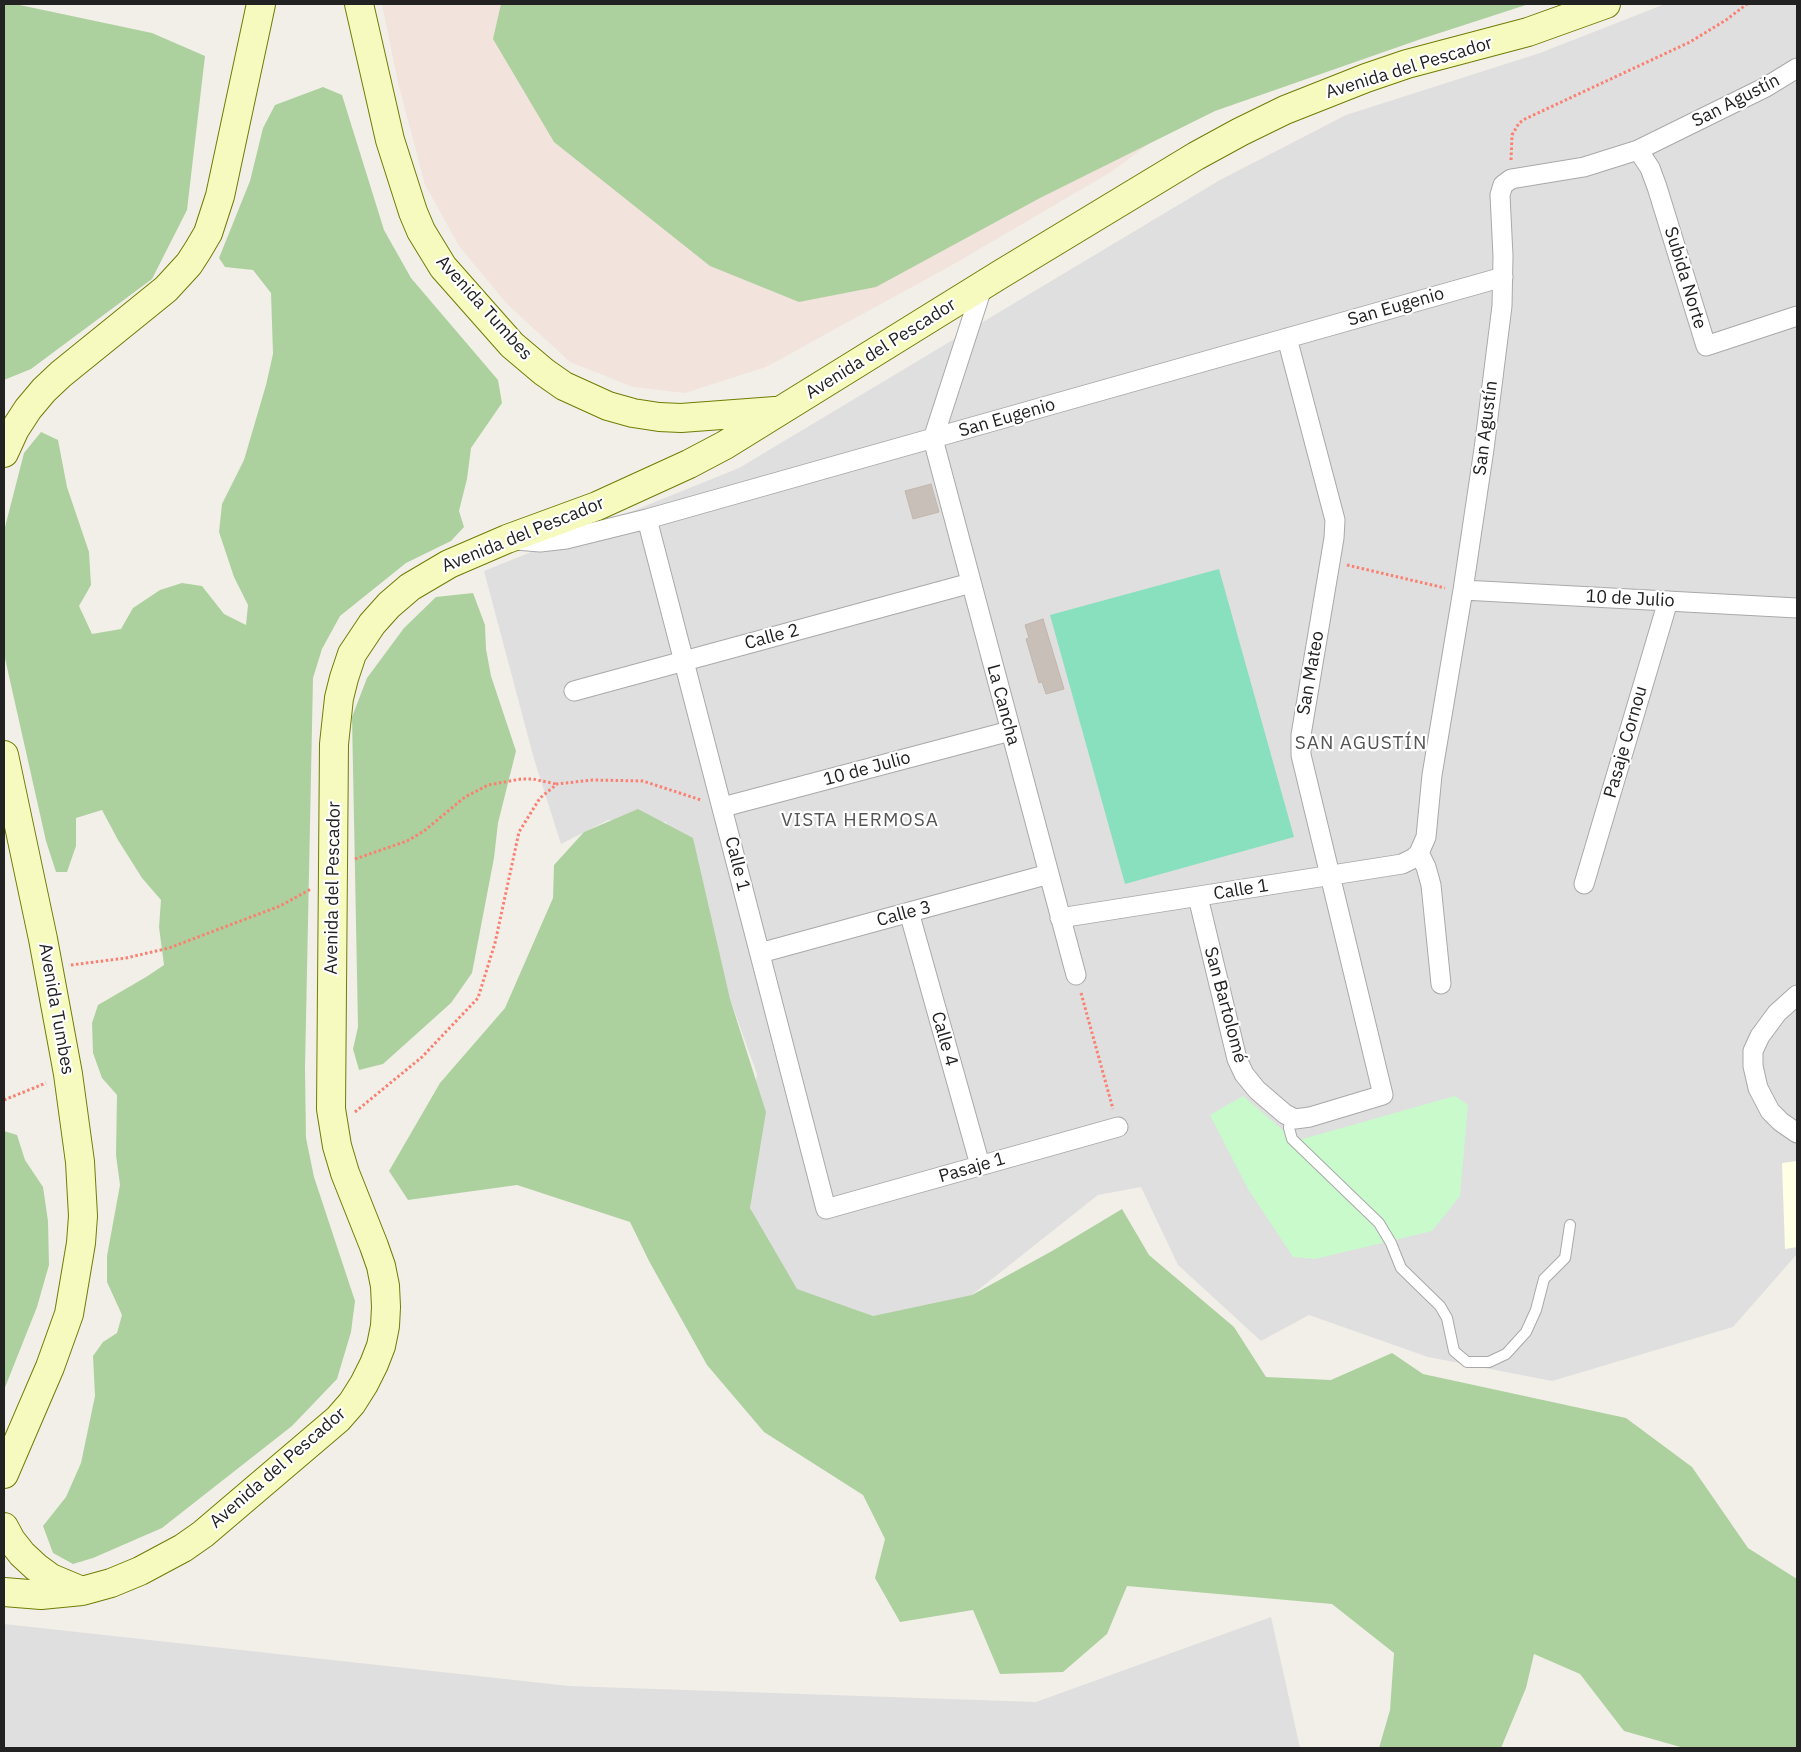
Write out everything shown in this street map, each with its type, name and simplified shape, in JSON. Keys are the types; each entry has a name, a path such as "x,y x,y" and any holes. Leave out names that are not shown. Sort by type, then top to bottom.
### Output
{"main road":[{"path":"4,453 15,429 28,409 44,390 166,289 189,264 208,233 220,196 262,4"},
{"name":"Avenida Tumbes","path":"359,4 390,140 405,192 416,218 428,243 443,267 512,345 564,386 608,406 633,413 681,418 782,410"},
{"name":"Avenida del Pescador","path":"4,1592 42,1595 82,1591 112,1583 162,1560 203,1534 338,1419 364,1384 381,1346 385,1326 385,1286 378,1259 345,1173 334,1128 330,1090 336,720 344,678 352,654 372,624 389,605 410,587 448,564 507,539 597,506 689,464 782,410 1196,156 1285,110 1407,64 1528,32 1606,4"},
{"name":"Avenida Tumbes","path":"4,755 49,971 68,1074 75,1118 83,1216 81,1243 69,1314 59,1345 4,1474"},
{"name":"Avenida Tumbes","path":"4,1430 56,1320 77,1265"},
{"path":"4,1527 22,1554 36,1567 51,1578 82,1591"}],"street":[{"name":"San Agustín","path":"1419,853 1426,837 1432,775 1463,590 1484,449 1502,306 1503,277 1500,195 1503,185 1511,179 1584,167 1638,150 1766,87 1797,68"},
{"name":"Subida Norte","path":"1638,150 1650,168 1657,187 1706,346 1797,316"},
{"name":"San Eugenio","path":"507,539 540,542 566,538 647,518 1503,277"},
{"path":"933,439 983,285"},
{"name":"San Mateo","path":"1288,338 1333,509 1335,529 1300,744 1302,765 1383,1095 1303,1119 1290,1117"},
{"name":"La Cancha","path":"933,439 1076,975"},
{"name":"Calle 1","path":"647,518 826,1209"},
{"name":"Calle 2","path":"574,691 971,583"},
{"name":"10 de Julio","path":"1463,590 1797,608"},
{"name":"Pasaje Cornou","path":"1584,884 1668,601"},
{"name":"10 de Julio","path":"723,808 1010,731"},
{"path":"1419,853 1426,866 1431,885 1441,984"},
{"name":"Calle 1","path":"1060,918 1402,864 1419,853"},
{"name":"Calle 3","path":"760,953 1048,874"},
{"name":"San Bartolomé","path":"1198,897 1237,1059 1244,1074 1253,1085 1290,1117"},
{"name":"Calle 4","path":"909,912 980,1166"},
{"path":"1797,995 1777,1013 1760,1036 1753,1051 1753,1066 1758,1088 1770,1111 1780,1122 1797,1133"},
{"name":"Pasaje 1","path":"826,1209 1118,1127"}],"lane":[{"path":"1290,1117 1289,1128 1292,1139 1379,1222 1391,1243 1401,1268 1440,1306 1447,1318 1454,1351 1467,1362 1489,1362 1506,1354 1526,1332 1536,1310 1544,1280 1566,1258 1570,1225"}],"path":[{"path":"1511,179 1512,135 1519,123 1690,42 1726,20 1747,4"},
{"path":"1330,562 1435,587 1463,590"},
{"path":"49,971 90,961 148,954 190,941 280,906 309,890 333,870 364,854 408,841 430,827 465,797 488,785 521,779 557,784 592,780 643,781 723,808"},
{"path":"334,1128 422,1057 478,998 495,943 519,832 540,798 557,784"},
{"path":"1076,975 1118,1127"},
{"path":"4,1100 68,1074"}],"shaded area":[{"path":"382,4 1439,4 1222,90 1111,172 954,264 766,367 685,393 633,387 570,362 506,303 459,246 425,185 398,83"},
{"path":"1665,4 1797,4 1797,1254 1733,1327 1552,1381 1428,1357 1309,1315 1261,1341 1178,1265 1141,1187 1098,1195 949,1313 821,1318 761,1245 743,1181 757,1074 666,822 608,820 561,844 534,759 484,571 739,468 1220,180 1346,115 1540,53"},
{"path":"1797,1161 1797,1247 1785,1249 1782,1163"},
{"path":"1271,1617 1300,1748 4,1748 4,1624 569,1686 1036,1702"}],"green space":[{"path":"4,4 15,4 152,33 205,56 187,210 152,279 31,369 4,380"},
{"path":"501,4 1529,4 1421,39 1215,111 1040,198 876,287 799,302 710,266 554,142 493,39"},
{"path":"323,87 342,95 384,230 411,278 498,380 502,403 471,448 467,479 459,511 464,527 451,541 406,563 340,616 322,649 313,678 305,1068 306,1138 314,1177 355,1301 351,1332 337,1379 292,1426 162,1528 93,1558 73,1564 53,1553 43,1526 66,1497 81,1463 95,1396 93,1356 103,1342 117,1333 122,1315 107,1282 107,1256 120,1185 116,1155 117,1095 102,1078 93,1053 92,1023 98,1005 164,965 159,927 161,900 142,878 102,810 76,818 76,846 67,872 56,872 46,841 4,654 4,531 24,453 41,432 58,440 67,487 89,552 91,585 79,606 92,634 121,629 133,608 160,590 182,583 202,586 224,614 246,625 248,605 234,577 219,532 222,504 244,460 273,354 271,293 253,270 225,267 219,258 250,181 263,128 275,105"},
{"path":"1219,569 1294,837 1125,884 1050,615"},
{"path":"473,593 485,625 486,649 491,676 516,751 498,823 494,858 472,973 451,1003 383,1064 359,1070 353,1049 358,1027 352,717 367,678 404,628 436,597"},
{"path":"638,809 693,838 730,999 766,1112 750,1208 797,1289 873,1316 972,1295 1052,1251 1122,1209 1149,1255 1234,1327 1266,1377 1331,1380 1392,1353 1423,1374 1626,1418 1692,1467 1748,1548 1797,1579 1797,1748 1684,1748 1624,1731 1580,1674 1534,1654 1526,1688 1501,1748 1379,1748 1390,1710 1394,1653 1332,1604 1127,1586 1107,1634 1063,1672 1000,1674 973,1610 900,1622 875,1578 885,1539 863,1495 764,1432 707,1365 649,1261 630,1222 517,1185 408,1200 389,1171 440,1083 505,1008 553,898 554,865 584,832"},
{"path":"1243,1096 1284,1131 1299,1140 1455,1096 1468,1105 1460,1196 1432,1231 1315,1259 1293,1257 1248,1189 1210,1115"},
{"path":"4,1131 17,1135 25,1160 43,1187 48,1221 49,1265 37,1307 4,1390"}],"building":[{"path":"931,484 939,512 913,519 905,491"},
{"path":"1043,619 1064,689 1046,694 1042,682 1039,683 1026,639 1029,638 1025,625"}],"district":[{"name":"SAN AGUSTÍN","path":"1361,744"},
{"name":"VISTA HERMOSA","path":"860,821"}]}
